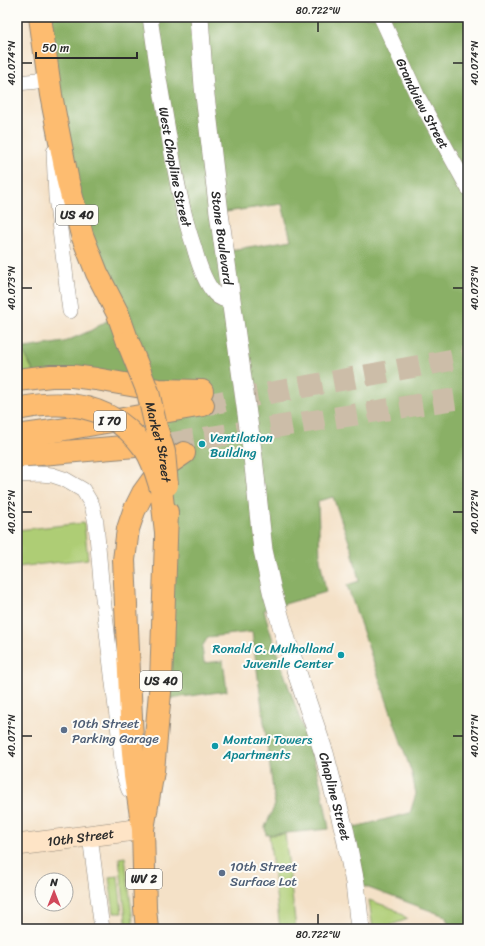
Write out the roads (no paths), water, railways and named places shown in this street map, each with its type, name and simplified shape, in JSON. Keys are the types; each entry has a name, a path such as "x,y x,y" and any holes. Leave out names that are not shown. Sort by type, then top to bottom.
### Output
{"main road":[{"name":"Market Street","path":"40,17 49,88 68,182 82,235 97,272 118,314 148,392 164,452 164,487"},
{"name":"I 70","path":"17,380 52,376 72,376 202,398 60,430 17,436"},
{"path":"17,409 52,403 68,404 93,410 114,419 133,434 146,450 164,487"},
{"name":"I 70","path":"17,456 178,448 143,493 134,511 128,529 124,560 132,740 135,776 143,829"},
{"name":"US 40","path":"143,829 152,771 161,681 166,532 164,487"},
{"name":"10th Street","path":"17,845 143,829"},
{"name":"WV 2","path":"143,829 147,929"}],"street":[{"name":"West Chapline Street","path":"150,17 173,161 186,222 197,257 206,279 215,294 222,300 231,301"},
{"name":"Stone Boulevard","path":"199,17 204,87 219,213 253,457"},
{"name":"Grandview Street","path":"381,17 417,95 468,188"},
{"path":"17,83 49,88"},
{"name":"Market Street","path":"49,88 56,197 70,311"},
{"name":"Chapline Street","path":"253,457 263,550 272,591 285,636 324,753 345,833 355,883 360,929"},
{"path":"17,475 40,474 64,478 83,490 92,505 96,523 102,596 124,776 143,829"},
{"path":"90,836 102,929"}],"tunnel":[{"path":"203,405 468,357"},
{"path":"172,443 468,397"}],"place":[{"name":"Ventilation Building","path":"202,444"},
{"name":"Ronald C. Mulholland Juvenile Center","path":"341,655"},
{"name":"10th Street Parking Garage","path":"64,730"},
{"name":"Montani Towers Apartments","path":"215,746"},
{"name":"10th Street Surface Lot","path":"222,873"}]}
